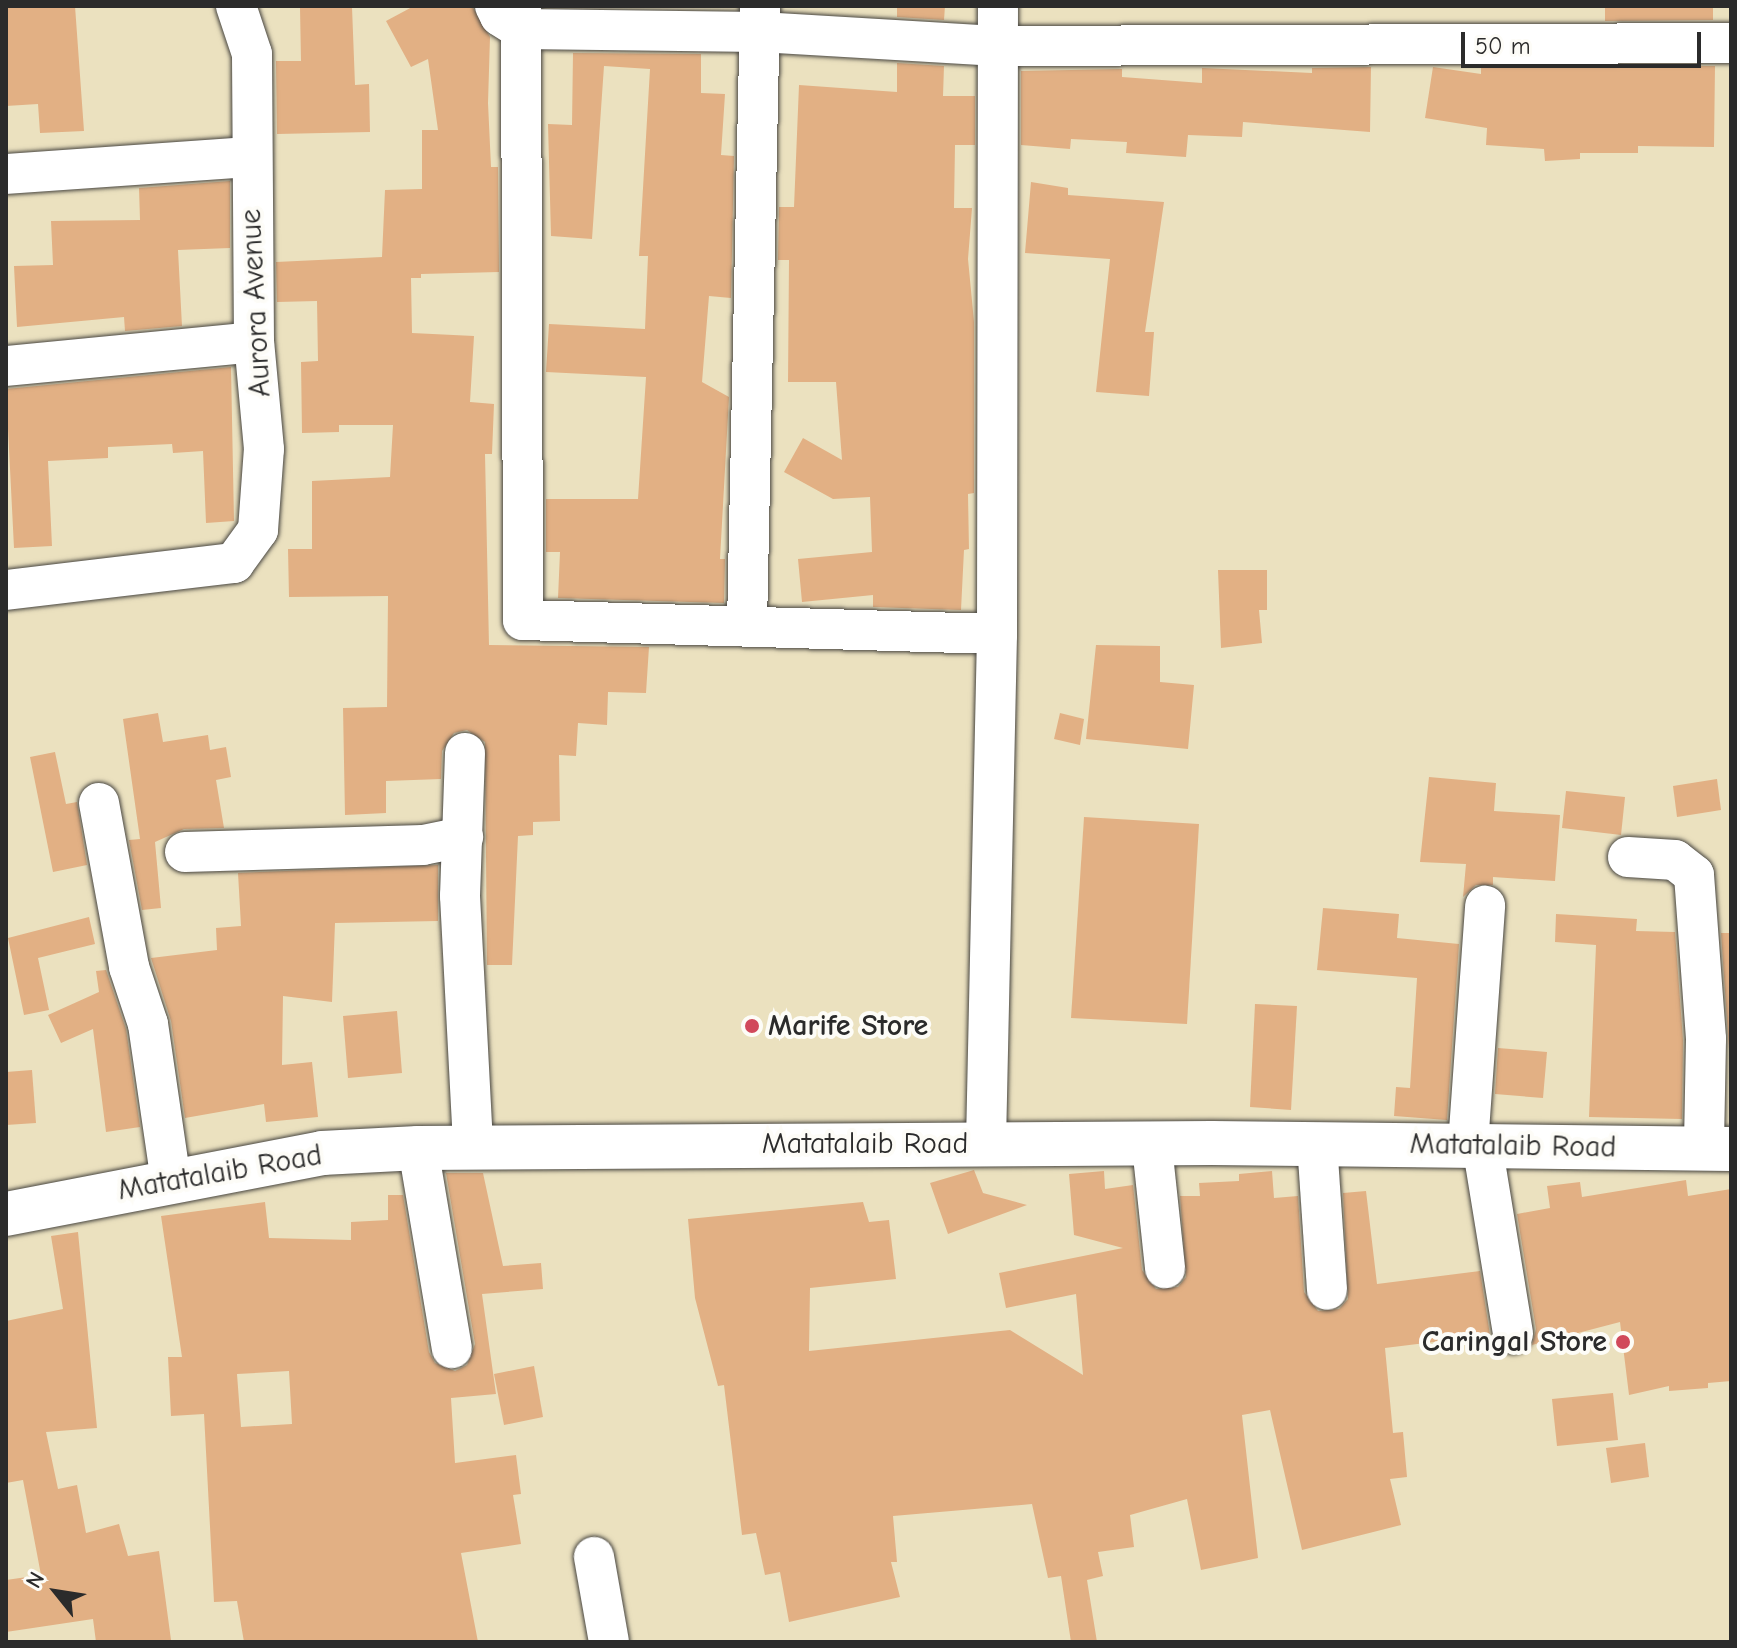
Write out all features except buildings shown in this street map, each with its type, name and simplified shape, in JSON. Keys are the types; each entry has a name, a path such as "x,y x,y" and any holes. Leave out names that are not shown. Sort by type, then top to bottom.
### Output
{"main road":[{"name":"Matatalaib Road","path":"6,1214 322,1153 418,1148 1317,1143 1718,1149"}],"street":[{"name":"Aurora Avenue","path":"6,590 204,570 234,563 258,530 264,449 254,342 250,157 252,54 236,6"},
{"path":"986,1143 997,634 998,6"},
{"path":"997,634 747,626 529,624 520,613 512,14 760,19 998,46 1731,43"},
{"path":"747,626 760,19"},
{"path":"6,174 250,157"},
{"path":"6,366 254,342"},
{"path":"465,753 460,896 473,1147"},
{"path":"99,803 129,967 148,1024 171,1181"},
{"path":"185,852 423,845 463,837"},
{"path":"1628,857 1675,860 1694,875 1718,1149"},
{"path":"1485,906 1475,1144 1513,1333"},
{"path":"1317,1143 1327,1290"},
{"path":"1152,1146 1165,1268"},
{"path":"418,1148 452,1348"},
{"path":"594,1557 609,1642"}],"place":[{"name":"Marife Store","path":"752,1026"},
{"name":"Caringal Store","path":"1623,1342"}]}
